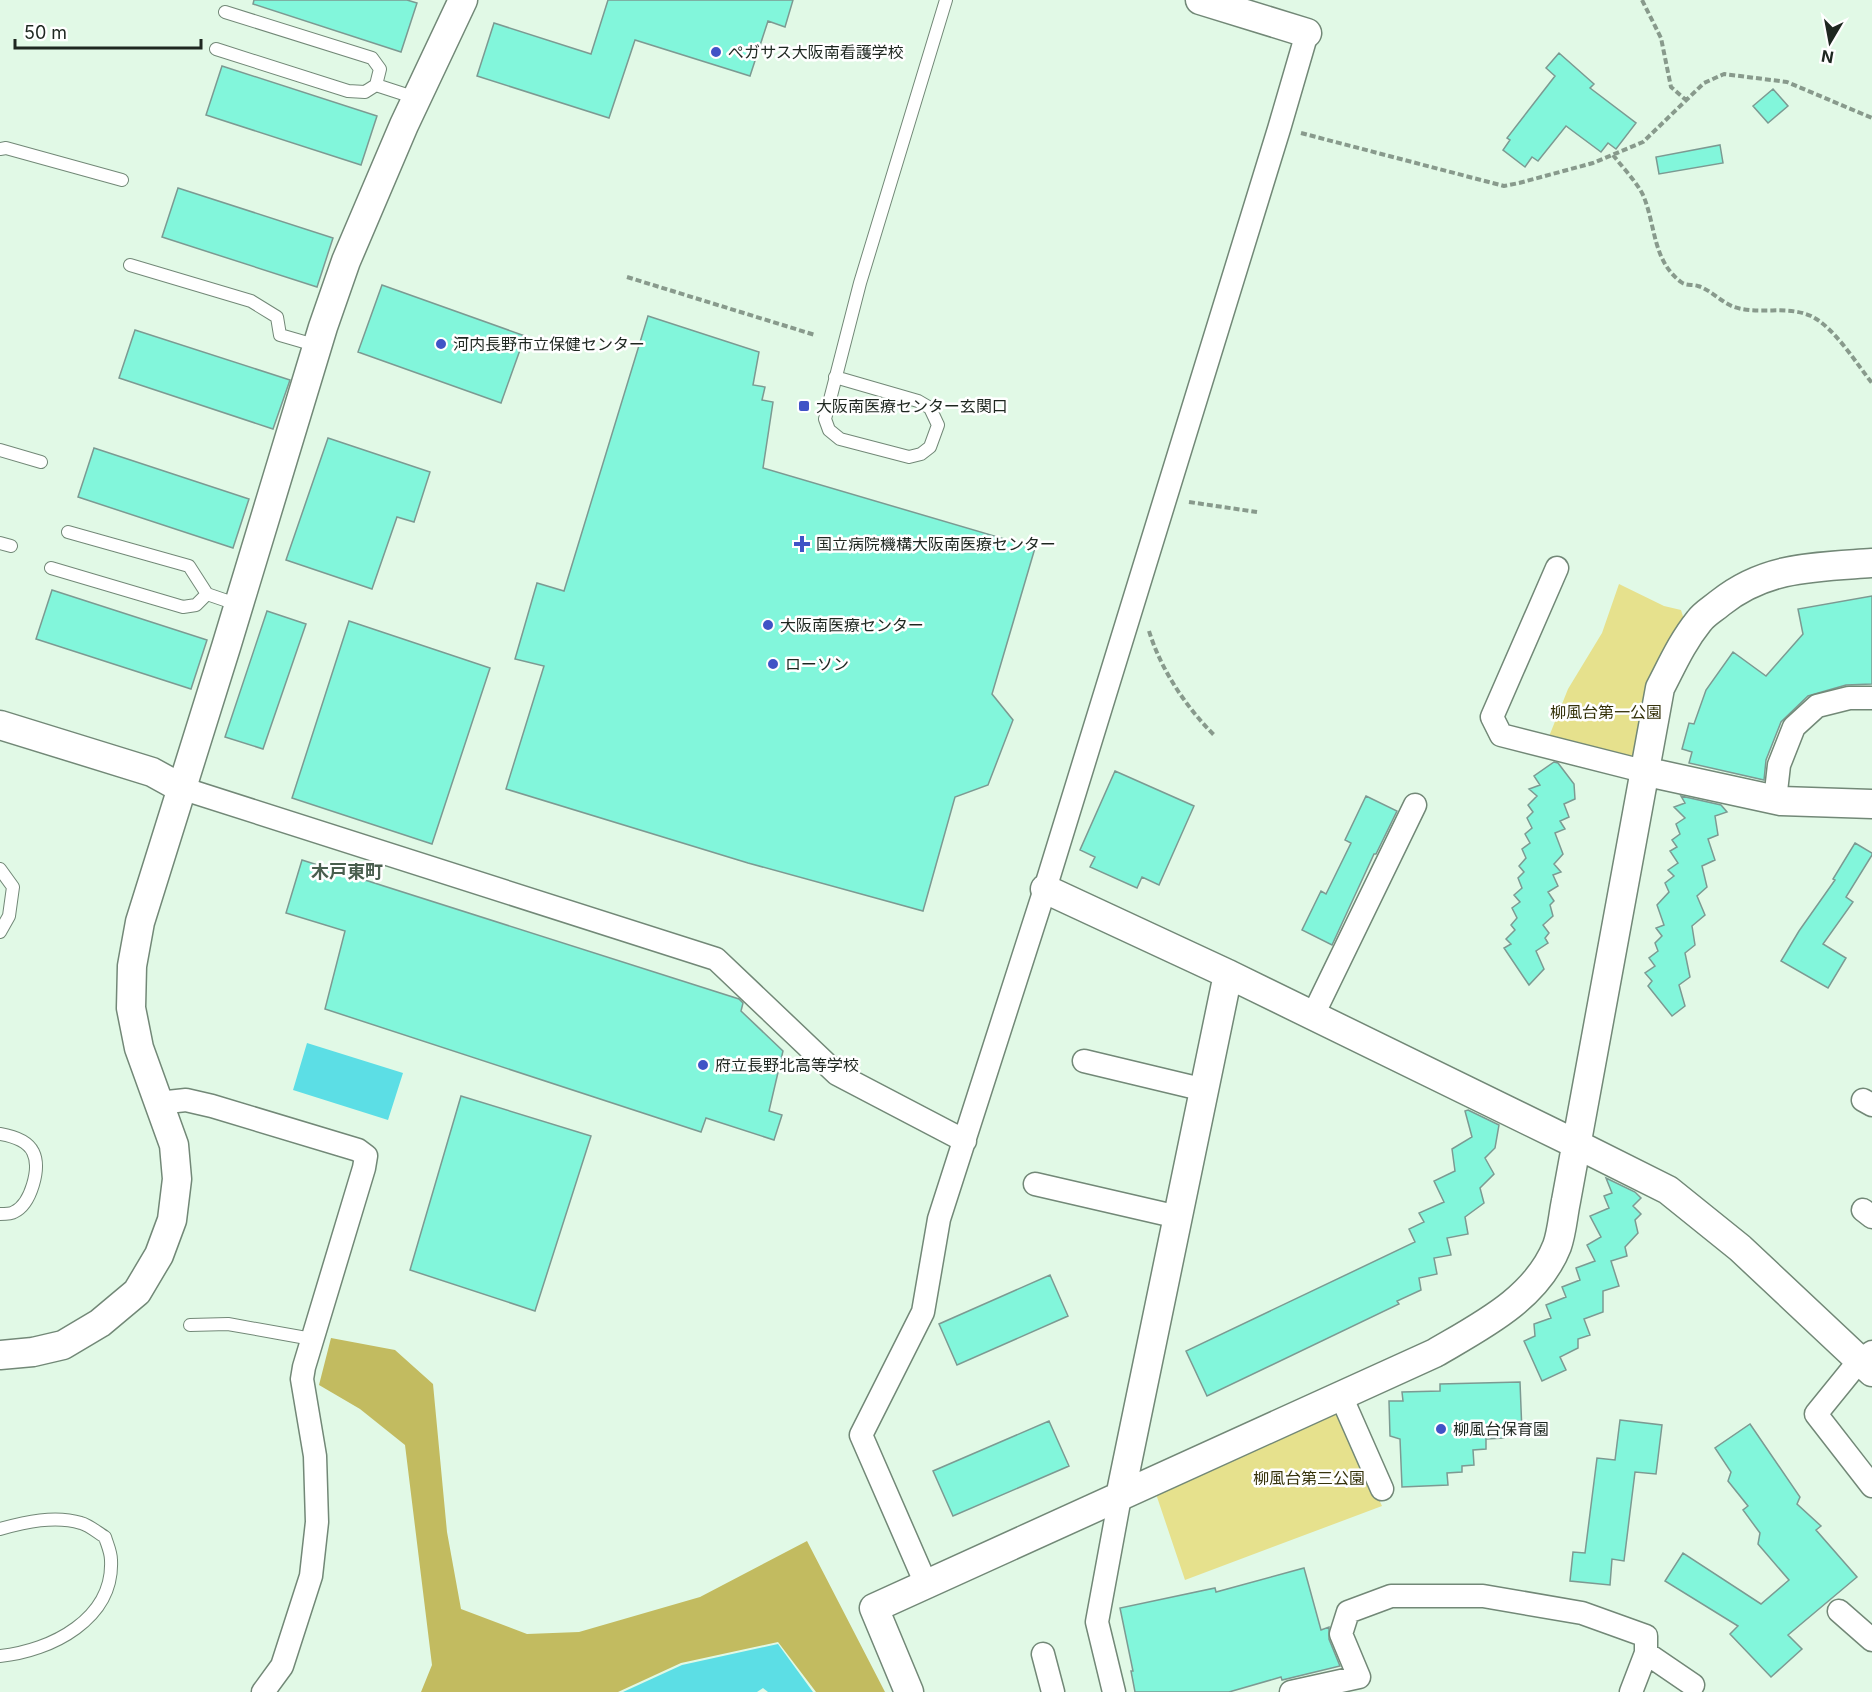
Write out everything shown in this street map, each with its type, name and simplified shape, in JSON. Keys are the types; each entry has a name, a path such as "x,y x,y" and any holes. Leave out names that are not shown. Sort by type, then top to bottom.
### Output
{"street":[{"path":"0,1355 33,1352 63,1345 100,1323 136,1292 159,1255 172,1220 177,1179 174,1145 139,1048 131,1008 132,966 140,922 346,261 416,98 464,0"},
{"path":"926,1584 861,1435 922,1312 939,1219 1045,889 1280,129 1307,33 1200,0"},
{"path":"909,1692 874,1608 1435,1353 1500,1314 1536,1281 1557,1245 1660,688 1680,648 1700,619 1734,592 1776,573 1821,566 1872,563"},
{"path":"1557,568 1492,717 1501,735 1644,771 1774,800 1872,804"},
{"path":"1774,800 1779,765 1794,727 1817,706 1849,698 1872,698"},
{"path":"0,725 152,772 181,788 716,959 837,1074 964,1141"},
{"path":"1313,1015 1415,805"},
{"path":"1045,889 1313,1015 1668,1190 1740,1248 1868,1362 1816,1414 1872,1486"},
{"path":"1114,1692 1097,1622 1120,1497 1228,974"},
{"path":"1084,1061 1205,1090"},
{"path":"158,1103 186,1100 212,1106 358,1150 366,1156 302,1379 315,1456 316,1522 311,1576 282,1666 263,1692"},
{"path":"1035,1184 1178,1217"},
{"path":"1341,1396 1382,1490"},
{"path":"1291,1692 1359,1677 1341,1634 1348,1612 1391,1596 1483,1596 1582,1613 1646,1636 1646,1653 1631,1692"},
{"path":"1839,1611 1872,1640"},
{"path":"1646,1653 1693,1684"},
{"path":"1042,1654 1053,1692"}],"lane":[{"path":"835,377 918,401 930,408 938,425 930,447 921,454 909,457 840,439 829,430 825,419 835,377 860,283 946,0"},
{"path":"216,49 348,91 365,92 376,85 380,69 372,58 225,12"},
{"path":"376,85 416,98"},
{"path":"0,149 6,148 122,180"},
{"path":"130,265 251,301 277,317 280,335 318,346"},
{"path":"0,450 41,462"},
{"path":"68,532 189,566 207,594 239,605"},
{"path":"51,568 183,608 196,605 207,594"},
{"path":"0,869 13,887 9,916 0,932"},
{"path":"0,1134 17,1137 33,1151 35,1169 30,1196 15,1212 0,1214"},
{"path":"190,1325 228,1324 312,1339"},
{"path":"0,1529 24,1522 51,1520 81,1523 105,1537 111,1559 108,1585 100,1606 86,1621 65,1635 39,1647 0,1656"}],"path":[{"path":"1642,0 1661,38 1671,87 1686,100"},
{"path":"1280,129 1504,186 1593,163 1643,142 1704,83 1724,74 1787,82 1872,118"},
{"path":"1613,155 1642,192 1649,209 1657,249 1677,279 1684,284 1698,286 1733,306 1796,311 1812,317 1831,333 1872,383"},
{"path":"627,277 815,334"},
{"path":"1166,498 1257,512"},
{"path":"1136,595 1144,612 1153,644 1167,673 1199,719 1215,736"}],"green space":[{"name":"柳風台第一公園","path":"1619,584 1664,606 1681,610 1687,629 1641,768 1546,744 1568,689 1602,633"},
{"name":"柳風台第三公園","path":"1337,1409 1382,1506 1185,1580 1155,1491"}],"shaded area":[{"path":"331,1338 395,1350 433,1384 447,1532 461,1609 527,1634 579,1632 700,1597 807,1541 885,1692 816,1692 778,1642 681,1663 618,1692 421,1692 432,1665 405,1445 360,1409 319,1385"}],"water":[{"path":"307,1043 403,1073 388,1120 293,1090"},
{"path":"778,1644 813,1692 768,1692 763,1688 757,1692 623,1692 682,1665"}],"building":[{"path":"254,0 407,0 417,3 401,52 253,4"},
{"path":"608,0 793,0 785,27 768,21 750,76 635,40 609,118 477,76 494,23 591,54"},
{"path":"1559,53 1594,84 1590,88 1636,123 1616,149 1608,143 1601,152 1566,126 1538,161 1532,157 1525,167 1503,150 1510,140 1507,138 1555,76 1546,68"},
{"path":"222,66 377,116 361,165 206,115"},
{"path":"1773,89 1788,106 1768,123 1753,106"},
{"path":"1720,145 1723,163 1659,174 1656,157"},
{"path":"178,188 333,238 317,287 162,237"},
{"name":"河内長野市立保健センター","path":"382,285 525,336 501,403 358,352"},
{"name":"大阪南医療センター","path":"648,316 759,352 753,385 765,387 762,400 773,402 763,468 1035,548 992,694 1013,720 988,785 955,797 923,911 748,863 506,789 544,666 515,659 537,583 564,591"},
{"path":"135,330 290,380 273,429 119,378"},
{"path":"328,438 430,472 414,522 397,517 372,589 286,560"},
{"path":"94,448 249,499 233,548 78,497"},
{"path":"52,590 207,640 191,689 36,639"},
{"path":"1872,596 1872,684 1846,685 1808,696 1781,722 1766,760 1764,780 1689,763 1692,752 1682,749 1689,723 1694,724 1706,690 1733,652 1766,676 1803,634 1798,609"},
{"path":"267,611 306,624 263,749 225,737"},
{"path":"349,621 490,668 432,844 292,798"},
{"path":"1554,762 1558,763 1574,784 1575,799 1564,804 1569,817 1560,821 1565,829 1555,833 1563,854 1554,864 1561,872 1553,875 1558,886 1548,892 1554,901 1550,905 1553,916 1543,925 1549,933 1545,938 1548,943 1536,951 1544,969 1529,985 1504,948 1511,944 1506,939 1515,930 1511,925 1517,918 1512,908 1520,902 1514,895 1522,888 1518,878 1524,872 1519,866 1526,858 1522,849 1530,843 1525,834 1532,828 1527,818 1533,812 1528,805 1537,796 1529,789 1540,785 1534,776"},
{"path":"1115,771 1194,806 1159,885 1142,877 1137,888 1090,867 1095,857 1080,850"},
{"path":"1366,796 1397,811 1374,854 1332,945 1302,930 1321,891 1326,894 1351,843 1345,840"},
{"path":"1681,796 1721,805 1727,812 1715,816 1718,835 1708,839 1715,860 1702,866 1707,887 1697,896 1705,915 1692,926 1695,945 1685,953 1690,977 1679,985 1685,1006 1672,1016 1648,986 1652,981 1645,973 1655,966 1649,958 1658,951 1655,943 1662,936 1656,928 1664,925 1657,905 1669,892 1665,883 1674,876 1668,870 1678,863 1670,851 1677,847 1672,840 1680,834 1676,824 1685,818 1674,807 1685,803"},
{"path":"1855,843 1872,855 1846,897 1853,902 1823,944 1846,958 1828,988 1781,961 1835,880 1833,879"},
{"path":"302,860 739,999 743,1003 741,1011 783,1051 769,1111 782,1115 774,1140 706,1118 701,1132 325,1009 345,931 286,913"},
{"path":"461,1096 591,1136 535,1311 410,1270"},
{"path":"1468,1110 1499,1125 1495,1148 1485,1158 1494,1174 1480,1188 1484,1203 1465,1217 1468,1234 1447,1238 1451,1255 1434,1258 1437,1274 1419,1278 1421,1290 1397,1301 1399,1304 1207,1396 1186,1351 1415,1242 1409,1229 1424,1222 1419,1213 1444,1202 1434,1181 1455,1171 1452,1149 1472,1137 1465,1111"},
{"path":"1606,1178 1635,1192 1641,1198 1633,1206 1641,1214 1635,1220 1638,1233 1625,1247 1627,1256 1611,1261 1619,1286 1603,1291 1603,1312 1584,1319 1590,1335 1578,1339 1578,1348 1560,1357 1566,1370 1542,1381 1524,1341 1535,1336 1534,1324 1551,1318 1546,1305 1566,1297 1562,1287 1580,1280 1576,1268 1595,1261 1587,1245 1601,1237 1590,1216 1609,1208 1604,1196 1612,1193"},
{"path":"1050,1275 1068,1316 957,1365 939,1324"},
{"path":"1520,1382 1522,1433 1504,1433 1504,1438 1486,1439 1486,1449 1473,1450 1474,1465 1462,1466 1462,1472 1447,1473 1448,1485 1402,1487 1400,1439 1390,1436 1389,1401 1403,1401 1402,1392 1440,1391 1440,1384"},
{"path":"1620,1420 1662,1425 1656,1474 1635,1472 1624,1561 1612,1559 1610,1585 1570,1581 1573,1552 1585,1553 1597,1458 1615,1460"},
{"path":"1049,1421 1069,1466 953,1516 933,1471"},
{"path":"1750,1424 1800,1497 1797,1504 1821,1526 1816,1530 1857,1577 1788,1635 1802,1649 1771,1677 1730,1634 1738,1626 1665,1581 1683,1553 1761,1604 1789,1580 1758,1544 1760,1533 1743,1510 1748,1506 1728,1481 1731,1472 1715,1448"},
{"path":"1304,1568 1321,1630 1329,1627 1329,1639 1340,1666 1282,1680 1281,1677 1229,1692 1135,1692 1120,1608 1215,1588 1216,1592"}],"place":[{"name":"ぺガサス大阪南看護学校","path":"716,52"},
{"name":"河内長野市立保健センター","path":"441,344"},
{"name":"大阪南医療センター玄関口","path":"804,406"},
{"name":"国立病院機構大阪南医療センター","path":"802,544"},
{"name":"大阪南医療センター","path":"768,625"},
{"name":"ローソン","path":"773,664"},
{"name":"府立長野北高等学校","path":"703,1065"},
{"name":"柳風台保育園","path":"1441,1429"}],"district":[{"name":"木戸東町","path":"347,872"}]}
